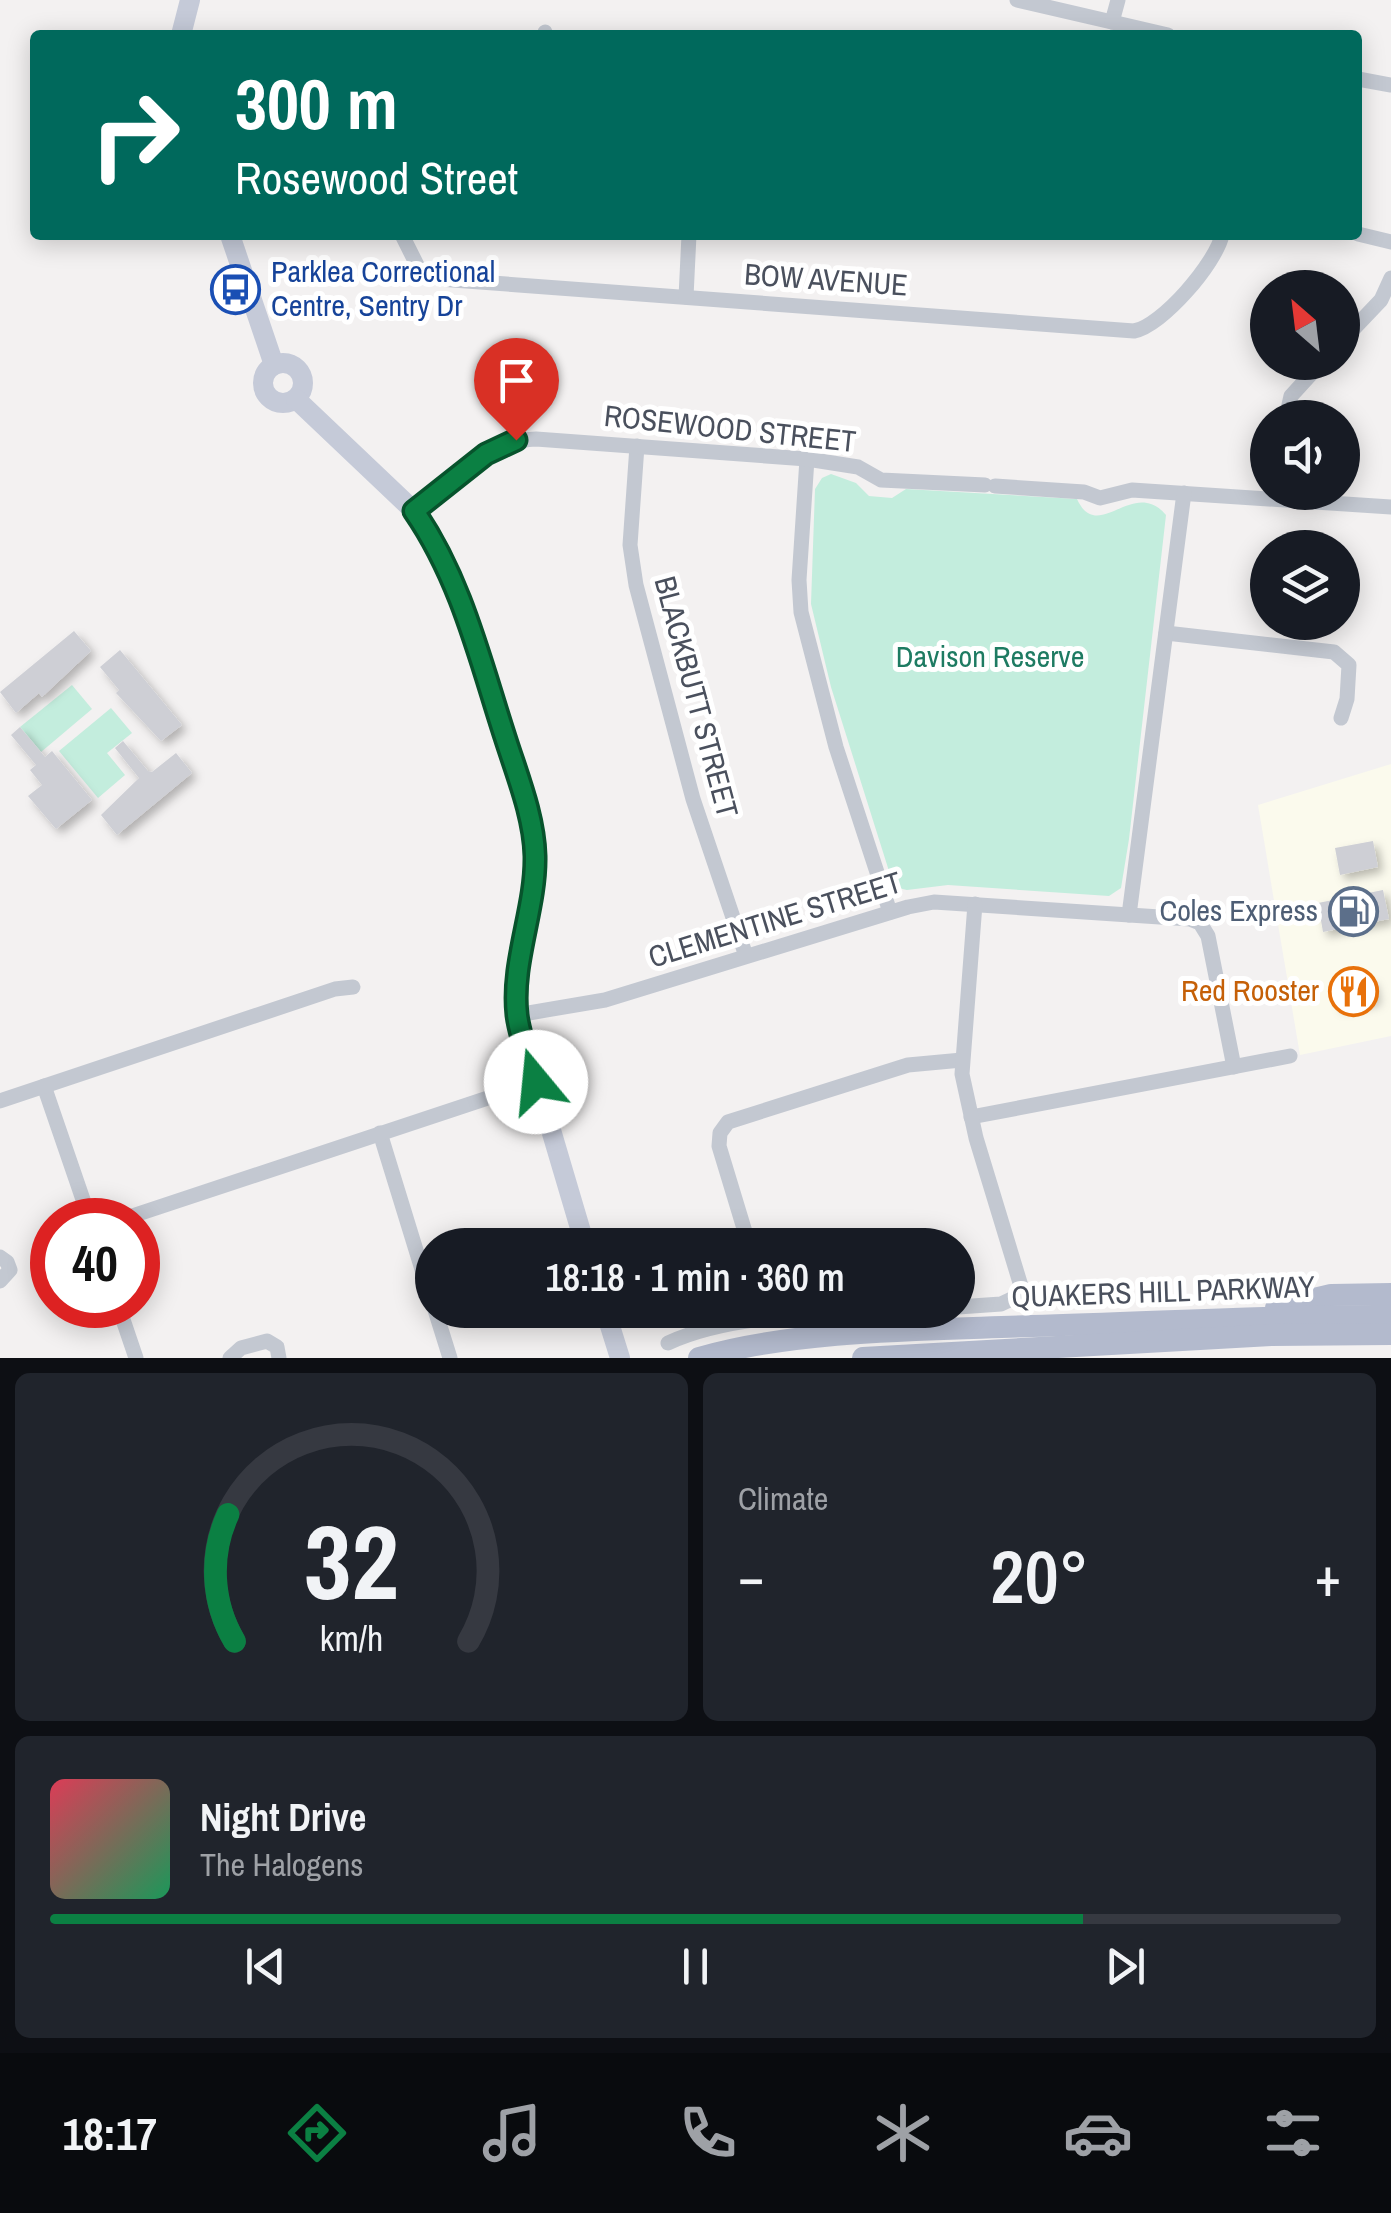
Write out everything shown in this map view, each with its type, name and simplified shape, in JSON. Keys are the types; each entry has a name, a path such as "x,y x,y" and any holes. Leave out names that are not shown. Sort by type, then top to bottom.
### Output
{"main road":[{"path":"1238,1317 1331,1296 1391,1294"},
{"name":"QUAKERS HILL PARKWAY","path":"699,1358 740,1347 825,1337 1238,1317 1391,1316"},
{"name":"QUAKERS HILL PARKWAY","path":"863,1358 1271,1335 1391,1334"}],"street":[{"path":"176,0 179,30"},
{"path":"181,30 190,0"},
{"path":"1017,0 1146,30"},
{"path":"1112,22 1118,0"},
{"path":"1362,80 1391,84"},
{"path":"1362,235 1391,242"},
{"path":"232,240 274,365 263,380 268,397 284,403 296,399 414,511 438,547 454,582 532,834 533,884 518,978 517,1015 581,1228"},
{"name":"BOW AVENUE","path":"404,240 419,269 439,279 1140,330 1157,320 1213,260 1220,240"},
{"path":"686,297 690,240"},
{"path":"1360,322 1380,300 1391,278"},
{"path":"1290,400 1306,380"},
{"name":"ROSEWOOD STREET","path":"414,511 486,454 516,440 536,438 808,459 858,467 881,480 1084,492 1100,498 1119,491 1250,495"},
{"name":"BLACKBUTT STREET","path":"637,446 630,545 636,585 693,799 746,956"},
{"path":"808,459 799,580 801,612 836,747 890,912"},
{"path":"1129,915 1184,494"},
{"name":"ROSEWOOD STREET","path":"1360,504 1391,507"},
{"path":"1166,633 1334,652 1349,665 1347,699 1341,718"},
{"name":"CLEMENTINE STREET","path":"517,1015 605,1000 934,902 1190,919 1204,926 1234,1067"},
{"path":"975,904 962,1060 971,1117 1020,1278 1018,1296 1001,1304 975,1306"},
{"path":"0,1101 335,989 353,987"},
{"path":"971,1117 1290,1056"},
{"path":"745,1228 719,1146 720,1133 728,1122 908,1065 962,1060"},
{"path":"160,1207 536,1082"},
{"path":"44,1086 82,1198"},
{"path":"380,1133 415,1247"},
{"path":"0,1257 8,1262 10,1270 0,1281"},
{"path":"126,1328 136,1358"},
{"path":"441,1328 450,1358"},
{"path":"611,1328 620,1358"},
{"path":"668,1343 713,1328"},
{"path":"230,1358 242,1348 268,1341 277,1346 279,1358"}],"shaded area":[{"path":"1391,764 1391,1036 1300,1055 1258,805"}],"green space":[{"name":"Davison Reserve","path":"831,474 856,483 869,496 892,498 906,489 1077,499 1095,515 1141,503 1154,505 1166,515 1121,888 1109,896 948,885 907,890 894,887 831,687 811,604 815,489 822,478"},
{"path":"72,685 92,709 41,752 20,727"},
{"path":"111,708 132,733 107,753 125,775 98,798 59,751"}],"building":[{"path":"74,631 91,651 42,697 39,693 16,713 0,692"},
{"path":"120,650 182,725 161,741 116,693 119,690 100,667"},
{"path":"20,727 45,757 52,751 92,800 56,829 28,796 42,785 30,770 36,765 11,735"},
{"path":"123,741 148,771 152,772 176,753 192,773 117,835 101,815 139,778 115,748"},
{"path":"1373,841 1378,867 1340,875 1335,848"},
{"name":"Coles Express","path":"1383,890 1389,919 1323,932 1318,903"},
{"name":"Red Rooster","path":"1372,979 1376,1000 1337,1007 1334,986"}],"place":[{"name":"Parklea Correctional Centre, Sentry Dr","path":"236,289"},
{"name":"Coles Express","path":"1353,911"},
{"name":"Red Rooster","path":"1354,991"}],"route":[{"path":"516,440 486,454 414,511 438,547 454,582 527,809 535,855 518,978 517,1015 536,1082"}]}
